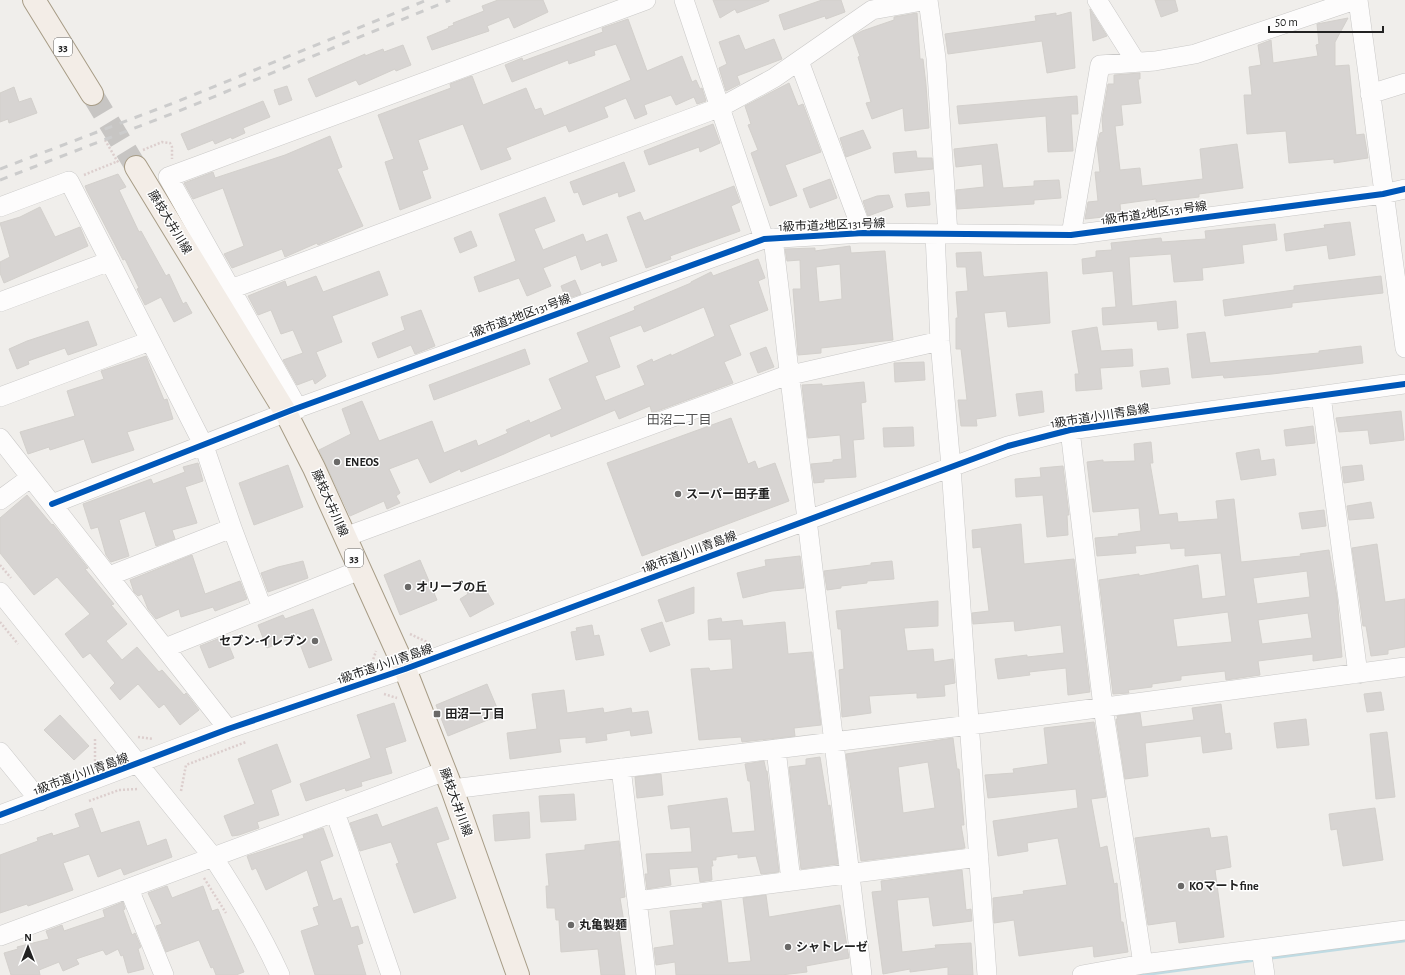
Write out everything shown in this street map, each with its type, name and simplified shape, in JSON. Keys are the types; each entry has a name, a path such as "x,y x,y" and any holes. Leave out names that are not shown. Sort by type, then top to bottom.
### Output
{"main road":[{"name":"33","path":"34,0 92,94"},
{"name":"藤枝大井川線","path":"128,166 292,411 345,537 405,669 449,780 518,975"}],"street":[{"path":"292,411 231,290 168,177 646,0"},
{"path":"684,0 769,239 790,375 862,975"},
{"path":"231,290 721,107 774,78 872,10 928,0 936,58 942,234 940,341 951,467 987,975"},
{"path":"1097,0 1136,62"},
{"path":"1071,235 1100,65 1136,62 1194,54 1356,0 1405,348"},
{"path":"799,61 863,233"},
{"path":"1370,94 1405,83"},
{"path":"0,207 69,182 204,446 232,528 262,608"},
{"name":"1級市道2地区131号線","path":"52,504 292,411 769,239 863,233 1071,235 1383,194 1405,189"},
{"path":"0,302 110,261"},
{"path":"0,397 150,341"},
{"path":"345,537 790,375 940,341"},
{"name":"1級市道小川青島線","path":"0,815 139,764 228,729 405,669 1008,446 1070,430 1405,384"},
{"path":"1320,396 1358,674"},
{"path":"1070,430 1103,707 1143,964"},
{"path":"0,438 228,729"},
{"path":"0,500 30,478"},
{"path":"109,576 232,528"},
{"path":"165,648 360,570"},
{"path":"7,588 139,764 213,857 238,894 280,975"},
{"path":"0,936 335,812 449,780 621,768 970,725 1405,667"},
{"path":"776,749 791,881"},
{"path":"0,752 40,801"},
{"path":"621,768 646,975"},
{"path":"335,812 391,975"},
{"path":"637,900 979,857"},
{"path":"129,889 164,975"},
{"path":"1082,975 1143,964 1405,930"},
{"path":"1261,949 1264,975"}],"path":[{"path":"104,140 128,166"},
{"path":"0,565 7,588"},
{"path":"0,622 20,646"},
{"path":"365,665 372,663 376,650"},
{"path":"379,693 398,698 402,701"},
{"path":"133,731 138,737 156,739"},
{"path":"95,737 95,763"},
{"path":"186,797 181,791 186,765 253,740"},
{"path":"82,804 119,790 138,789 142,795"},
{"path":"195,864 228,915"}],"building":[{"path":"498,0 543,0 548,12 514,28 509,17 487,26 489,31 432,50 427,37 449,28 448,27 454,25 453,23 484,11 482,6"},
{"path":"713,0 769,1 737,13 735,9 720,18"},
{"path":"822,0 841,0 845,12 826,19 825,16 784,30 779,15"},
{"path":"1155,0 1175,0 1178,11 1161,17"},
{"path":"1090,9 1107,36 1093,41"},
{"path":"1071,12 1075,68 1047,73 1042,41 948,54 945,34 1036,21 1035,16 1056,13 1056,16"},
{"path":"917,13 920,59 923,59 929,128 905,131 903,108 872,119 866,103 871,102 858,57 860,56 853,36 862,31 894,20 894,17"},
{"path":"1348,18 1335,42 1335,66 1349,65 1356,135 1364,134 1368,158 1334,163 1334,159 1289,163 1286,131 1247,134 1244,95 1252,95 1249,67 1261,65 1258,45 1271,40 1273,63 1318,56 1316,45 1319,44 1317,24"},
{"path":"628,19 647,71 682,56 692,82 696,80 700,89 702,88 706,101 697,104 694,97 676,105 671,95 644,105 647,114 635,119 626,98 604,107 608,117 569,132 566,125 506,148 511,159 481,170 463,124 418,140 428,169 422,171 431,198 400,210 385,162 394,159 378,115 451,88 450,84 472,76 483,105 526,88 535,110 541,108 544,116 631,80 616,44 594,51 595,55 569,64 568,60 512,82 505,65 522,58 523,61 603,32 602,28"},
{"path":"739,35 745,50 774,39 782,59 737,76 740,84 726,91 719,68 727,64 719,42"},
{"path":"403,45 411,65 396,71 395,69 359,85 356,80 316,97 308,79 365,54 365,56 383,49 384,52"},
{"path":"1140,73 1140,79 1138,79 1141,103 1121,105 1123,125 1115,126 1120,170 1140,168 1142,186 1203,179 1200,149 1237,144 1243,188 1199,194 1199,197 1156,202 1156,199 1120,204 1121,215 1085,219 1088,202 1098,201 1095,172 1100,172 1097,145 1100,133 1103,132 1102,119 1108,84 1114,84 1114,75"},
{"path":"789,83 798,106 803,104 821,152 785,165 797,196 770,206 751,153 758,150 748,125 751,124 745,106"},
{"path":"287,86 292,100 279,105 274,90"},
{"path":"14,87 19,102 31,98 37,113 9,123 8,119 0,122 0,93"},
{"path":"1077,96 1078,114 1071,114 1073,151 1048,152 1046,116 959,124 957,106"},
{"path":"263,101 270,117 243,128 245,133 232,139 231,137 215,144 213,140 188,150 181,134"},
{"path":"713,124 720,143 700,152 699,147 649,165 644,151"},
{"path":"863,130 871,148 846,157 840,138"},
{"path":"330,136 342,167 337,169 363,226 285,257 282,249 232,268 224,254 244,246 223,188 193,199 184,183 213,172 215,178 285,155"},
{"path":"997,144 1003,188 1034,186 1034,181 1059,180 1061,198 1034,200 1034,204 957,209 956,190 984,187 982,164 956,167 954,149"},
{"path":"916,151 917,158 932,158 933,169 895,173 893,153"},
{"path":"624,162 635,191 619,197 618,192 583,205 578,192 574,193 570,182"},
{"path":"118,174 126,187 119,190 139,232 141,231 166,276 169,274 183,304 186,302 192,313 174,322 161,297 145,305 137,289 139,288 125,259 123,260 85,186"},
{"path":"830,179 837,198 810,208 803,189"},
{"path":"734,186 740,202 731,206 740,231 670,256 671,259 646,268 627,217 640,212 644,221"},
{"path":"929,192 930,205 907,207 905,194"},
{"path":"889,195 893,207 868,216 863,201 877,196"},
{"path":"545,197 555,221 534,229 543,250 583,234 586,242 607,234 617,261 602,266 601,262 581,270 576,255 543,268 551,286 527,296 519,278 479,292 474,277 516,261 499,214"},
{"path":"40,207 55,237 80,227 88,246 4,283 0,273 0,262 10,257 0,223 20,217"},
{"path":"1350,222 1355,255 1329,259 1327,245 1286,251 1284,234 1325,228 1324,225"},
{"path":"1275,224 1277,240 1242,245 1244,263 1202,268 1203,280 1174,282 1171,254 1129,257 1132,306 1176,301 1178,328 1158,330 1157,321 1103,325 1102,308 1116,307 1113,271 1083,274 1082,259 1096,257 1096,251 1112,250 1111,243 1161,238 1162,242 1206,239 1205,231"},
{"path":"471,231 477,246 460,253 454,238"},
{"path":"850,246 851,253 885,251 893,340 821,348 821,353 798,355 793,289 801,289 800,260 787,261 785,249 815,248 815,251","holes":["840,264 842,299 819,302 816,267"]},
{"path":"981,252 984,277 1047,272 1050,323 1008,327 1006,311 984,313 996,416 976,419 977,426 961,426 958,400 967,400 961,349 956,349 956,318 958,318 956,292 968,291 966,267 957,267 956,253"},
{"path":"758,259 765,278 758,281 768,310 729,325 741,355 724,362 733,383 652,413 650,406 619,419 615,410 551,437 550,433 461,472 460,469 430,483 418,458 389,469 400,493 396,496 400,503 387,509 384,501 350,516 319,450 351,434 342,409 362,401 379,441 432,421 444,453 476,440 478,446 508,433 506,430 529,420 530,423 562,409 549,379 589,362 577,333 635,310 634,307 691,283 711,272 713,276","holes":["704,307 715,336 671,356 671,354 653,362 652,359 637,366 645,385 605,401 595,376 620,367 609,337 641,325 644,332"]},
{"path":"379,271 388,295 332,316 342,342 316,352 326,376 315,384 313,379 297,385 283,360 303,353 293,330 281,334 271,310 258,315 248,296 285,281 287,287 316,276 323,292"},
{"path":"1381,276 1383,293 1292,303 1292,307 1225,316 1223,300 1294,290 1294,286"},
{"path":"575,280 581,294 566,299 561,286"},
{"path":"421,310 435,346 415,354 411,345 378,358 372,343 405,330 401,317"},
{"path":"88,321 97,345 68,355 65,348 28,361 29,364 17,369 9,349 27,341"},
{"path":"1097,327 1101,351 1132,349 1133,366 1100,368 1102,389 1076,391 1075,374 1079,374 1072,331"},
{"path":"1205,332 1210,363 1319,353 1319,351 1361,346 1363,363 1272,374 1224,378 1223,375 1192,378 1187,334"},
{"path":"766,347 774,367 758,373 750,353"},
{"path":"525,349 530,364 434,400 429,385"},
{"path":"146,356 164,400 167,399 173,419 127,432 134,450 92,463 84,439 50,450 49,447 28,454 20,432 75,416 67,391 104,379 101,371"},
{"path":"924,362 925,380 895,382 894,363"},
{"path":"1168,368 1170,384 1142,387 1140,371"},
{"path":"864,382 866,402 861,403 864,439 853,440 856,477 824,479 824,482 814,483 811,464 833,462 833,460 842,459 840,435 808,438 802,385 822,384 822,386"},
{"path":"1042,391 1044,412 1019,416 1016,394"},
{"path":"1401,411 1404,440 1370,444 1368,430 1339,432 1336,418"},
{"path":"731,418 748,464 755,461 758,469 775,463 789,501 642,556 607,463"},
{"path":"1313,426 1315,443 1286,446 1284,430"},
{"path":"913,427 914,446 884,447 883,428"},
{"path":"1151,442 1153,463 1150,463 1159,515 1177,513 1178,522 1218,519 1216,501 1234,499 1241,562 1301,556 1300,554 1329,550 1337,597 1342,657 1313,661 1313,654 1258,661 1260,675 1226,680 1225,671 1181,676 1181,680 1152,684 1152,687 1128,690 1129,693 1113,694 1099,580 1139,574 1139,576 1198,565 1202,599 1226,596 1221,553 1185,556 1185,548 1171,549 1170,543 1135,546 1136,553 1097,556 1095,538 1119,536 1118,534 1141,531 1139,508 1093,512 1087,462 1103,460 1103,462 1135,461 1134,444","holes":["1307,571 1310,597 1257,604 1253,578","1228,612 1232,642 1177,647 1173,619","1308,613 1312,638 1262,644 1258,620"]},
{"path":"1259,449 1261,461 1274,459 1276,475 1241,480 1236,453"},
{"path":"198,463 203,481 185,487 197,523 172,530 175,539 156,546 145,511 119,520 129,556 111,562 106,555 98,527 91,529 83,504 151,479 153,484 185,472 183,467"},
{"path":"288,465 303,507 254,525 239,483"},
{"path":"1362,465 1364,480 1344,483 1342,467"},
{"path":"1063,466 1069,515 1067,515 1068,535 1047,537 1043,495 1016,497 1015,479 1041,477 1040,468"},
{"path":"27,495 52,525 53,524 88,568 85,569 114,604 111,605 127,624 106,641 122,660 137,647 159,672 162,670 184,695 186,693 199,710 180,725 164,704 159,708 138,684 120,700 110,688 115,683 90,653 83,658 65,634 90,614 57,577 34,595 0,553 0,518"},
{"path":"1371,502 1374,518 1349,520 1347,506"},
{"path":"1324,510 1326,526 1302,529 1299,513"},
{"path":"1021,524 1024,564 1074,559 1090,692 1068,695 1066,668 1029,672 1030,675 998,679 995,659 1027,655 1027,657 1064,653 1061,625 1015,631 1014,621 973,624 972,613 989,611 981,547 973,548 972,530"},
{"path":"1377,544 1385,602 1405,599 1405,647 1388,650 1388,654 1371,656 1366,626 1363,626 1352,548"},
{"path":"192,555 205,594 240,581 247,599 215,611 213,607 181,617 179,609 156,619 148,609 142,594 138,596 134,592 130,580"},
{"path":"800,556 804,588 772,591 743,598 737,573 766,566 765,560"},
{"path":"420,560 437,600 400,615 384,575"},
{"path":"303,561 308,578 268,592 261,573"},
{"path":"892,561 894,579 867,581 867,583 841,586 841,588 827,590 824,571"},
{"path":"481,581 494,604 470,617 460,599 468,594 466,590"},
{"path":"694,587 694,613 666,622 658,600"},
{"path":"938,601 938,626 904,628 907,651 933,649 934,662 953,659 955,683 944,685 945,696 917,698 917,693 869,696 871,713 842,717 839,670 844,669 841,629 838,629 836,611"},
{"path":"313,609 332,660 309,668 297,636 267,648 258,625 283,615 285,619"},
{"path":"721,618 722,622 742,620 743,626 785,622 788,654 812,652 821,725 794,728 795,736 742,742 741,737 699,740 691,669 709,668 710,671 733,669 731,639 709,640 708,620"},
{"path":"662,622 670,645 650,652 641,629"},
{"path":"592,625 594,636 599,635 604,655 576,660 571,632 577,631 576,628"},
{"path":"225,636 234,658 209,668 200,646"},
{"path":"487,684 500,715 448,736 436,705"},
{"path":"564,690 567,713 603,708 604,713 631,708 632,713 648,711 652,733 631,736 630,730 606,734 607,740 586,743 586,737 559,739 561,752 510,759 507,733 537,729 532,694"},
{"path":"1381,692 1384,710 1367,712 1364,694"},
{"path":"394,703 406,741 385,748 392,773 361,782 362,786 346,791 345,788 306,801 300,784 371,758 357,715"},
{"path":"1221,704 1225,734 1230,733 1232,749 1203,753 1201,736 1145,743 1148,776 1125,779 1116,719 1118,719 1117,716 1140,713 1142,727 1194,720 1192,708"},
{"path":"60,715 89,746 74,760 44,730"},
{"path":"1306,719 1309,745 1277,748 1274,723"},
{"path":"1094,722 1106,797 1091,799 1100,848 1107,846 1114,884 1117,883 1121,922 1123,922 1128,952 1094,957 1093,946 1019,956 1014,920 994,923 993,898 1024,894 1023,891 1067,885 1058,838 1027,843 1028,851 998,856 993,821 1078,808 1076,789 988,798 985,775 1014,773 1013,769 1048,764 1044,728"},
{"path":"1387,732 1395,797 1376,799 1370,734"},
{"path":"953,738 957,769 959,769 964,825 961,825 965,848 861,861 846,754","holes":["928,762 935,808 903,813 898,767"]},
{"path":"277,744 291,782 271,790 279,815 257,822 259,828 232,836 224,816 255,804 238,759"},
{"path":"820,757 828,806 830,805 838,864 801,869 789,767 806,765 806,759"},
{"path":"764,761 767,771 779,872 761,874 756,856 738,858 738,854 716,857 716,860 712,860 712,880 700,882 698,867 669,869 671,885 647,889 645,874 648,874 646,854 692,852 690,827 671,829 668,806 727,798 732,833 755,831 750,781 748,781 745,764"},
{"path":"661,774 663,795 637,798 635,777"},
{"path":"574,794 576,820 541,822 539,796"},
{"path":"437,807 449,839 436,843 456,898 414,913 396,864 399,863 391,842 360,851 350,823 377,814 382,827"},
{"path":"92,808 101,833 139,821 147,846 166,839 172,857 124,875 121,868 98,877 89,854 63,863 73,890 28,906 27,904 0,913 0,855 38,841 37,838 52,833 53,836 80,827 75,814"},
{"path":"1375,808 1383,860 1343,866 1337,829 1331,830 1329,814"},
{"path":"529,812 530,838 495,841 493,815"},
{"path":"323,828 333,856 320,861 333,901 341,898 351,928 358,926 363,943 357,945 366,975 315,975 301,931 319,925 313,908 319,906 307,870 266,890 256,868 252,870 247,856 304,838 303,835"},
{"path":"1209,828 1211,838 1227,836 1231,867 1215,870 1224,937 1179,943 1176,921 1148,925 1135,838"},
{"path":"619,841 625,897 620,898 625,928 619,929 625,975 601,975 598,949 561,952 559,920 556,920 555,908 547,908 546,886 549,886 546,854 585,850 585,845"},
{"path":"962,870 966,910 971,909 972,921 933,926 929,897 897,900 902,952 936,948 935,945 971,943 973,975 948,975 948,967 910,972 910,969 883,974 872,892 882,891 881,881"},
{"path":"167,886 172,898 203,886 212,911 218,909 244,972 236,975 216,975 213,967 211,968 199,940 166,952 156,926 162,924 148,893"},
{"path":"766,895 769,917 840,905 849,958 806,966 807,972 781,975 676,975 675,962 656,965 654,948 674,945 670,911 703,908 702,904 721,901 728,963 751,961 743,898"},
{"path":"123,902 125,909 123,910 132,935 135,933 141,947 138,949 144,969 128,973 123,955 121,956 118,949 106,955 103,950 76,959 79,964 63,971 59,962 39,970 40,975 11,975 4,953 18,949 17,947 49,939 46,931 62,925 64,931 105,917 103,910"}],"waterway":[{"path":"1266,958 1405,940"},
{"path":"1137,975 1258,959"}],"tunnel":[{"path":"92,94 136,167"}],"railway":[{"path":"0,169 176,102 427,0"},
{"path":"0,180 179,111 450,0"}],"cycle path":[{"path":"52,504 292,410 764,239 863,233 1071,235 1383,194 1405,189"},
{"path":"0,815 228,729 405,669 1008,446 1070,430 1405,384"}],"place":[{"name":"ENEOS","path":"337,462"},
{"name":"スーパー田子重","path":"678,494"},
{"name":"オリーブの丘","path":"408,587"},
{"name":"セブン-イレブン","path":"315,641"},
{"name":"田沼一丁目","path":"437,714"},
{"name":"KOマートfine","path":"1181,886"},
{"name":"丸亀製麺","path":"571,925"},
{"name":"シャトレーゼ","path":"788,947"}],"district":[{"name":"田沼二丁目","path":"679,419"}]}
